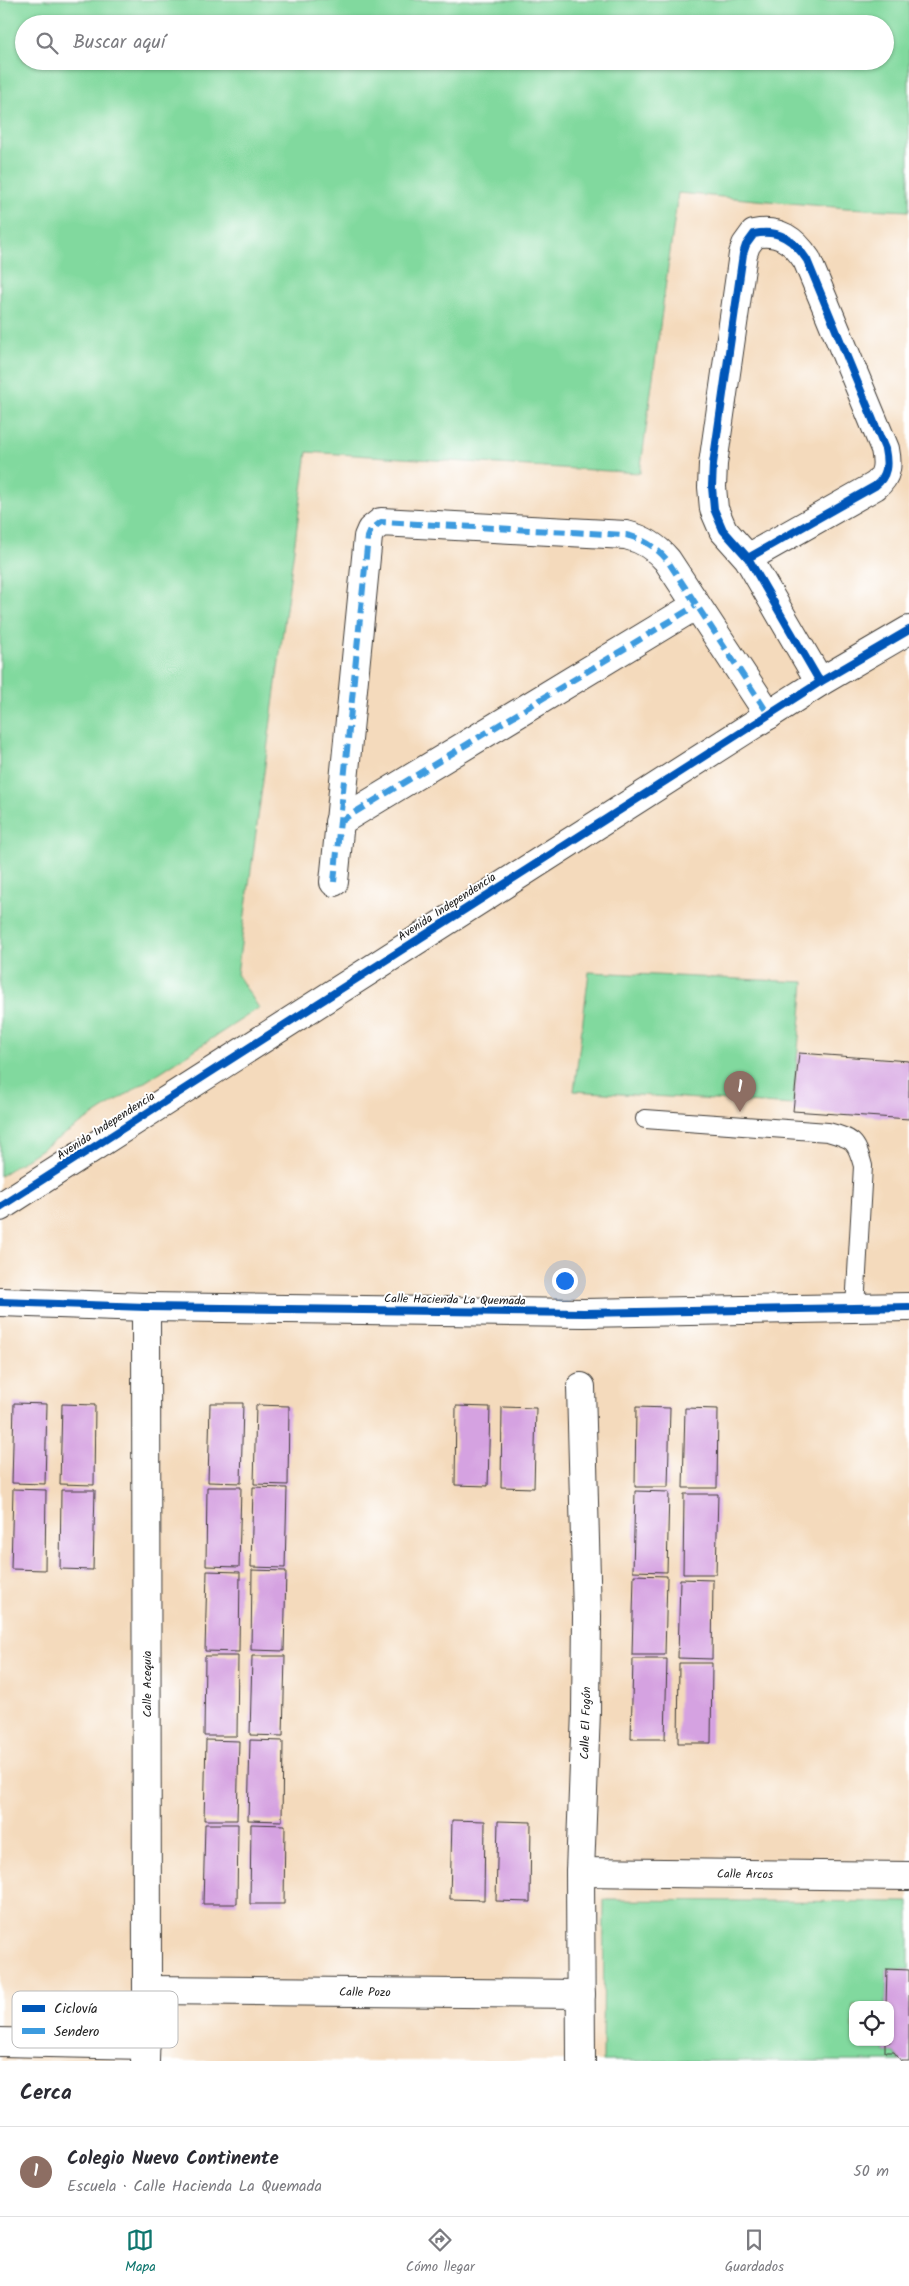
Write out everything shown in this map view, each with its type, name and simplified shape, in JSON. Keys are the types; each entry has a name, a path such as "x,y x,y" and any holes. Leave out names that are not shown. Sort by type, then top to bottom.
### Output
{"street":[{"path":"748,558 875,486 883,480 886,471 885,449 807,260 790,241 782,235 772,232 754,234 746,245 743,254 713,464 712,487 714,509 723,530 748,558 820,682"},
{"path":"334,882 368,538 375,526 387,521 626,535 638,538 660,551 769,715"},
{"path":"339,822 695,606"},
{"name":"Avenida Independencia","path":"0,1208 820,682 909,630"},
{"name":"Calle Hacienda La Quemada","path":"0,1302 146,1307 584,1313 909,1307"},
{"name":"Calle Acequia","path":"146,1307 147,1990"},
{"name":"Calle El Fogón","path":"581,1387 587,1616 586,1711 580,1872 581,2061"},
{"name":"Calle Arcos","path":"580,1872 909,1876"},
{"name":"Calle Pozo","path":"147,1990 581,1994"},
{"path":"79,2048 145,2053"}],"lane":[{"path":"645,1119 828,1132 851,1139 858,1148 863,1166 855,1308"}],"green space":[{"path":"0,0 909,0 909,211 846,208 678,193 640,473 307,452 237,974 259,1008 0,1176"},
{"path":"589,972 804,982 793,1105 574,1091"},
{"path":"604,1900 909,1902 909,1970 887,1969 886,2001 849,2001 849,2046 885,2046 885,2052 894,2052 901,2061 603,2061"}],"building":[{"path":"799,1053 909,1061 909,1119 793,1111"},
{"path":"14,1403 47,1404 45,1484 12,1483"},
{"path":"210,1403 243,1403 241,1483 208,1482"},
{"path":"62,1404 95,1405 94,1485 60,1484"},
{"path":"256,1405 289,1406 288,1485 254,1484"},
{"path":"456,1406 490,1407 488,1486 455,1485"},
{"path":"502,1407 536,1408 534,1488 501,1487"},
{"path":"636,1407 670,1408 668,1487 635,1487"},
{"path":"685,1408 718,1409 717,1488 683,1488"},
{"path":"207,1487 241,1487 239,1567 206,1566"},
{"path":"253,1487 287,1488 285,1568 251,1567"},
{"path":"13,1489 46,1490 45,1570 11,1569"},
{"path":"61,1490 95,1490 93,1570 60,1569"},
{"path":"635,1491 669,1492 667,1572 633,1571"},
{"path":"684,1494 718,1494 716,1574 683,1574"},
{"path":"252,1570 286,1571 284,1651 251,1650"},
{"path":"207,1571 240,1572 239,1652 205,1651"},
{"path":"634,1575 667,1576 665,1655 632,1655"},
{"path":"680,1579 713,1580 712,1659 678,1658"},
{"path":"205,1656 238,1656 237,1736 204,1736"},
{"path":"252,1656 285,1656 283,1736 250,1735"},
{"path":"633,1659 667,1659 665,1739 631,1739"},
{"path":"679,1663 712,1663 711,1743 678,1743"},
{"path":"206,1740 239,1741 237,1820 204,1820"},
{"path":"250,1740 283,1741 282,1821 248,1820"},
{"path":"452,1820 485,1821 484,1900 450,1899"},
{"path":"498,1821 531,1822 530,1902 496,1901"},
{"path":"205,1824 238,1824 237,1904 203,1904"},
{"path":"251,1824 285,1825 284,1904 250,1904"},
{"path":"887,1969 909,1970 909,2061 901,2061 894,2052 885,2052 885,2046 894,2046 894,2001 886,2001"}],"marked path":[{"path":"334,882 368,537 371,530 381,522 626,535 644,541 654,547 667,560 769,715"},
{"path":"339,822 695,606"}],"cycle path":[{"path":"748,558 875,486 885,474 887,465 885,449 807,260 791,242 771,233 754,234 746,245 743,254 713,464 712,487 714,509 723,530 748,558 820,682"},
{"path":"0,1207 820,682 909,630"},
{"path":"0,1302 146,1307 584,1313 909,1307"}],"place":[{"name":"Colegio Nuevo Continente","path":"740,1112"}]}
